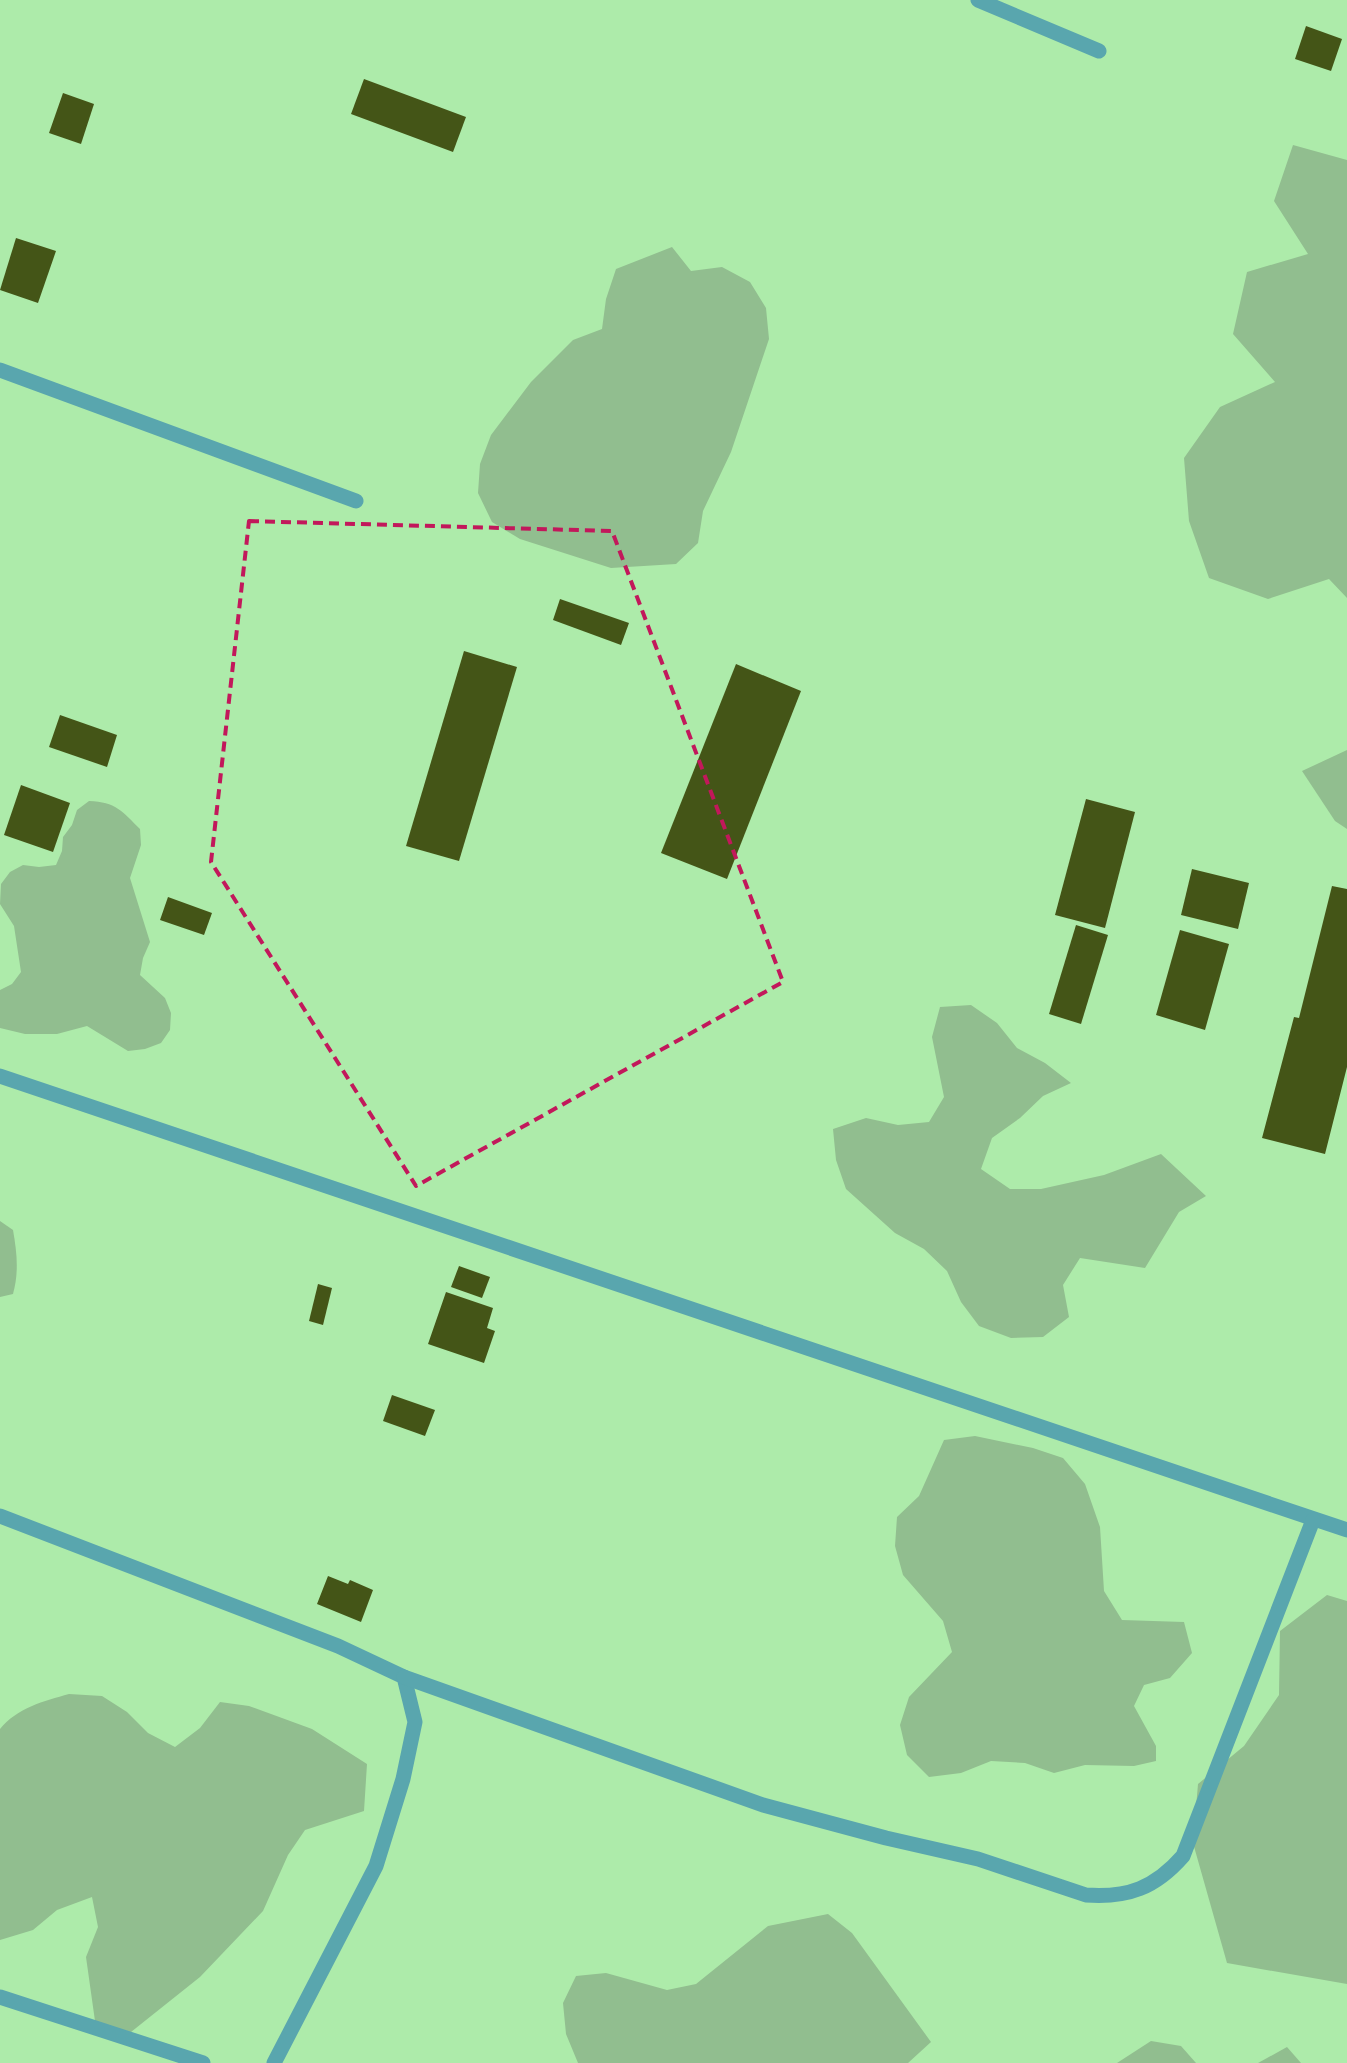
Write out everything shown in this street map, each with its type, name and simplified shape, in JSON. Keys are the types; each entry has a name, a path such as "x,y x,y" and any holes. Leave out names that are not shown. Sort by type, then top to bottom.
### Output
{"street":[{"path":"978,0 1099,51"},
{"path":"0,370 356,501"},
{"path":"0,1076 1206,1482 1312,1520 1347,1530"},
{"path":"0,1516 338,1646 404,1677 763,1805 886,1838 978,1859 1086,1895 1104,1896 1122,1894 1156,1881 1183,1856 1312,1520"},
{"path":"274,2063 376,1866 403,1779 415,1722 404,1677"},
{"path":"0,1997 203,2063"}],"highlighted area":[{"path":"249,521 612,531 783,982 416,1186 211,862"}],"green space":[{"path":"1293,145 1347,160 1347,598 1329,579 1268,599 1209,578 1189,521 1184,458 1220,407 1275,382 1233,334 1247,272 1308,254 1274,201"},
{"path":"672,247 691,271 722,267 750,282 766,308 769,339 731,452 703,511 698,543 676,564 611,568 520,539 492,522 478,493 480,464 491,435 531,382 573,340 602,329 606,299 616,269"},
{"path":"1347,750 1347,829 1335,821 1302,771"},
{"path":"89,801 106,803 118,809 140,829 141,845 130,878 150,942 143,958 140,975 165,998 171,1013 170,1030 161,1043 145,1049 128,1051 87,1026 57,1034 25,1034 0,1028 0,990 12,984 21,972 14,926 0,904 1,884 10,872 23,865 39,867 56,865 62,851 63,837 72,825 77,810"},
{"path":"971,1005 997,1023 1017,1048 1045,1063 1071,1083 1043,1096 1020,1118 992,1138 981,1169 1010,1189 1041,1189 1104,1175 1161,1154 1206,1196 1179,1212 1145,1268 1080,1258 1063,1285 1069,1317 1043,1337 1011,1338 979,1326 961,1302 947,1271 924,1249 895,1233 846,1189 836,1160 833,1129 866,1118 898,1125 929,1122 944,1097 932,1037 940,1007"},
{"path":"0,1221 13,1230 17,1262 13,1294 0,1297"},
{"path":"975,1436 1033,1448 1063,1458 1085,1484 1100,1527 1104,1591 1122,1620 1184,1622 1192,1653 1170,1678 1144,1685 1134,1706 1156,1746 1156,1761 1134,1766 1085,1765 1054,1773 1025,1763 991,1761 961,1773 929,1777 907,1755 900,1725 909,1697 952,1652 943,1621 903,1575 895,1546 897,1517 919,1496 944,1440"},
{"path":"1327,1595 1347,1601 1347,1984 1227,1963 1193,1843 1198,1784 1244,1746 1279,1695 1280,1631"},
{"path":"69,1694 102,1696 127,1712 148,1733 175,1747 200,1728 220,1702 249,1706 312,1729 367,1764 364,1811 305,1830 288,1855 263,1911 200,1977 126,2036 95,2021 86,1957 98,1927 92,1897 57,1910 33,1930 0,1940 0,1729 14,1716 32,1706"},
{"path":"828,1914 852,1933 931,2042 908,2063 578,2063 566,2034 563,2003 576,1976 606,1973 667,1990 696,1984 768,1926"},
{"path":"1151,2041 1181,2046 1196,2063 1117,2063"},
{"path":"1287,2047 1301,2063 1258,2063"}],"building":[{"path":"1306,26 1342,39 1331,71 1295,59"},
{"path":"364,79 466,117 453,152 351,114"},
{"path":"63,93 94,104 81,144 49,133"},
{"path":"16,238 56,251 38,303 0,290"},
{"path":"560,599 629,623 621,645 553,620"},
{"path":"464,651 517,667 459,861 406,846"},
{"path":"736,664 801,691 727,879 661,853"},
{"path":"60,715 117,735 107,767 49,747"},
{"path":"21,785 70,803 53,852 4,835"},
{"path":"1086,799 1135,812 1105,928 1055,915"},
{"path":"1192,869 1249,883 1238,929 1181,915"},
{"path":"1332,886 1347,889 1347,1067 1325,1154 1262,1138 1294,1017 1299,1018"},
{"path":"168,897 212,913 204,935 160,920"},
{"path":"1076,925 1108,935 1081,1024 1049,1014"},
{"path":"1180,930 1229,944 1205,1030 1156,1015"},
{"path":"459,1266 490,1277 482,1298 451,1287"},
{"path":"318,1284 332,1288 323,1325 309,1321"},
{"path":"446,1292 493,1308 487,1328 495,1331 484,1363 428,1344"},
{"path":"392,1395 435,1410 425,1436 383,1421"},
{"path":"328,1576 348,1584 350,1580 373,1590 361,1622 317,1604"}]}
